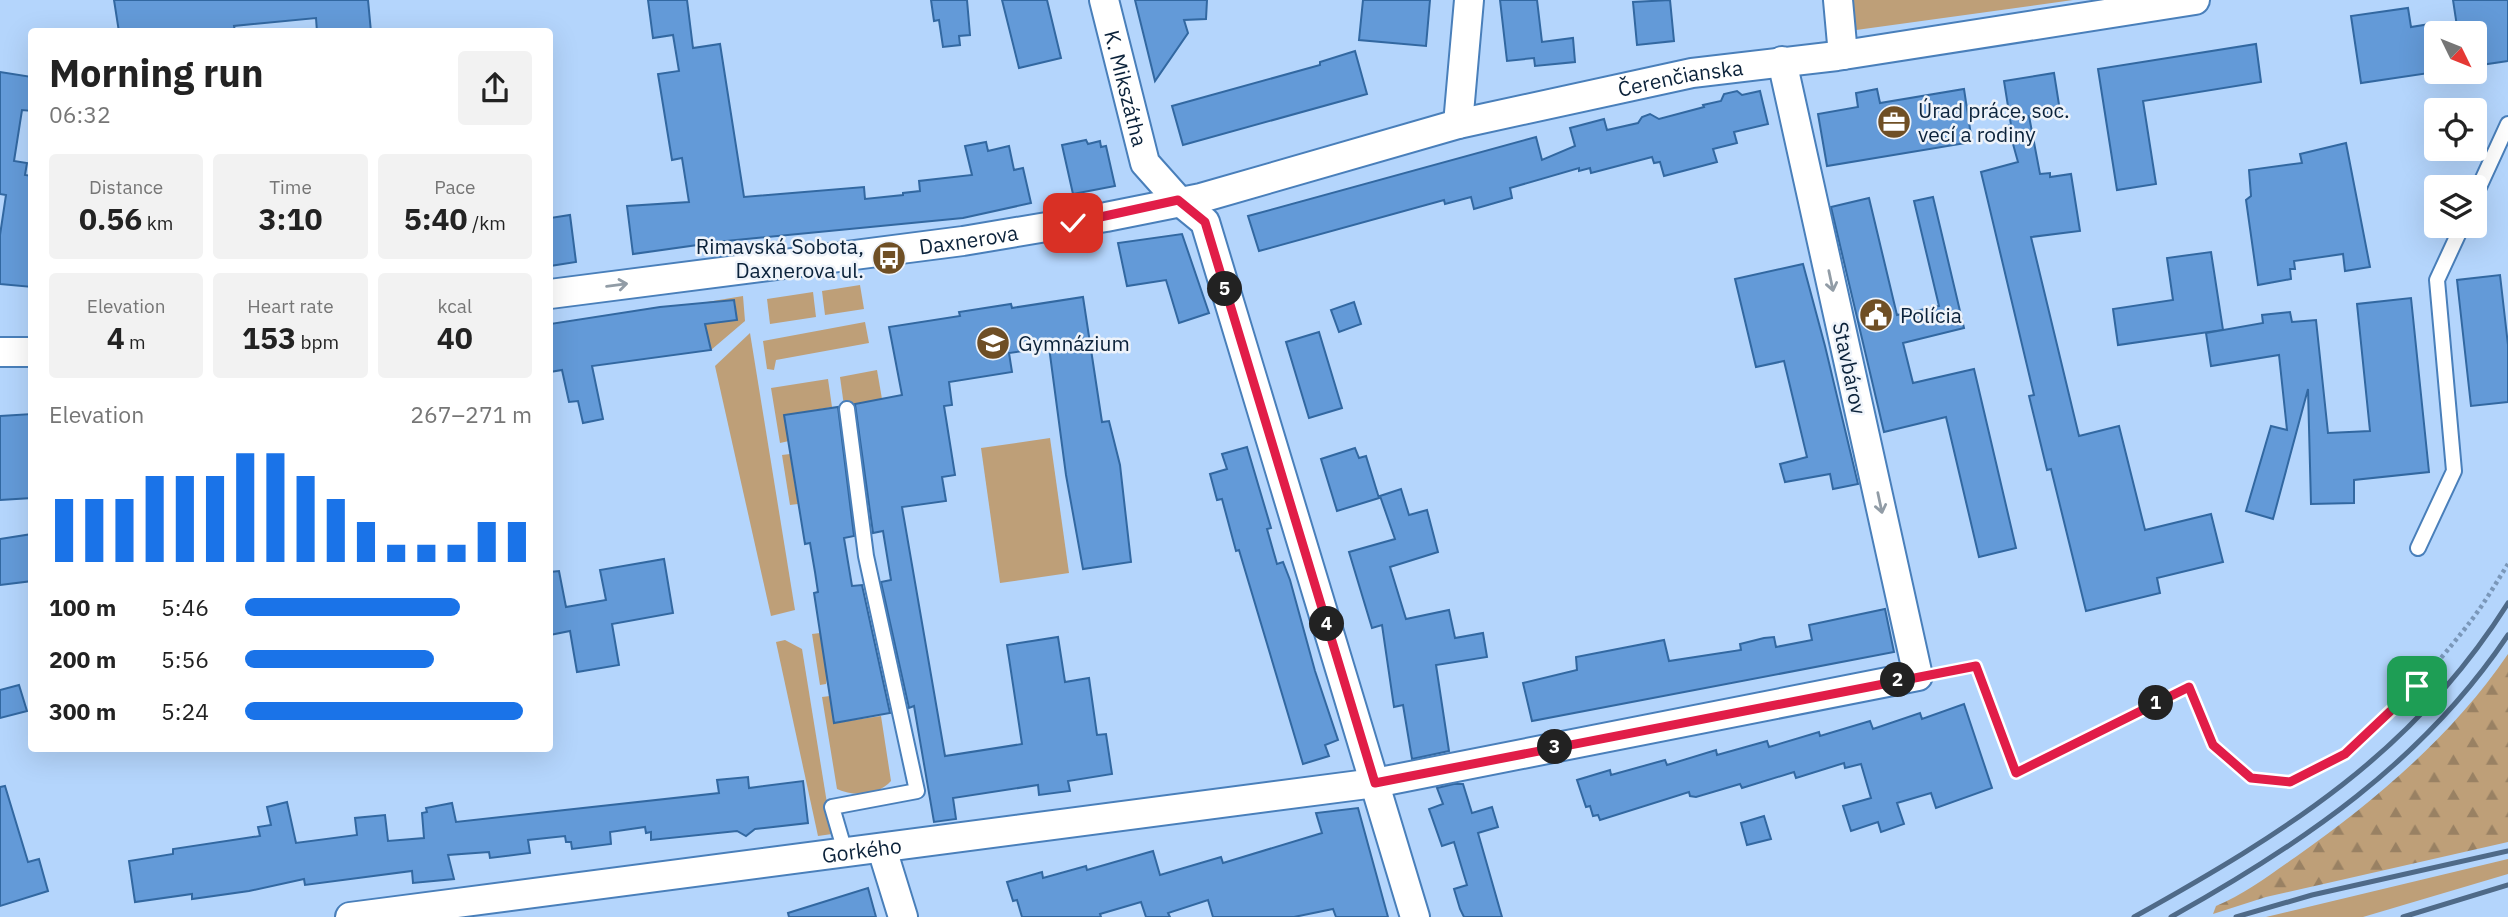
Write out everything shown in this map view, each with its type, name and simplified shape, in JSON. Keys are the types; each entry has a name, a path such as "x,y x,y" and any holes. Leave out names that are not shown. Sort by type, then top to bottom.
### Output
{"street":[{"name":"K. Mikszátha","path":"1104,0 1144,163 1178,200 1205,222 1415,917"},
{"path":"1458,124 1469,0"},
{"path":"1838,0 1843,55"},
{"name":"Čerenčianska","path":"1178,200 1201,198 1458,124 1692,73 1843,55 2195,0"},
{"name":"Stavbárov","path":"1783,61 1918,676"},
{"name":"Daxnerova","path":"553,294 963,242 1106,217 1178,200"},
{"path":"0,352 28,352"},
{"name":"Gorkého","path":"350,917 846,855 1375,783 1918,676"},
{"path":"882,849 903,917"}],"lane":[{"path":"2485,175 2508,124"},
{"path":"2417,548 2454,471 2437,280 2456,238"},
{"path":"846,855 832,807 917,791 866,555 847,409"}],"path":[{"path":"1918,676 1976,666 2016,773 2189,687 2213,745 2251,778 2290,782 2345,754 2417,686 2472,620 2508,564"}],"green space":[{"path":"1842,0 2073,0 1849,31"},
{"path":"860,285 864,309 825,315 822,291"},
{"path":"813,292 816,317 770,324 767,299"},
{"path":"743,296 745,321 711,350 705,324 737,320 735,301 701,303"},
{"path":"865,322 869,343 776,360 774,370 767,369 763,341"},
{"path":"750,333 795,610 771,616 715,366"},
{"path":"877,370 882,399 844,406 840,377"},
{"path":"828,379 832,407 785,415 789,441 780,443 771,388"},
{"path":"1050,438 1069,573 1000,583 981,448"},
{"path":"790,454 798,504 790,505 782,455"},
{"path":"820,633 827,679 826,684 820,685 812,634"},
{"path":"785,640 802,649 832,834 818,836 776,642"},
{"path":"2508,654 2508,842 2266,897 2213,914 2216,906 2248,890 2277,870 2384,789 2463,712"},
{"path":"830,696 834,723 881,716 891,781 886,786 873,792 858,794 837,789 822,697"},
{"path":"2508,859 2508,874 2363,917 2266,917"}],"building":[{"path":"114,0 368,0 371,28 317,28 316,18 234,28 118,28"},
{"path":"648,0 687,0 693,48 720,44 744,197 864,187 865,199 903,195 920,191 919,181 972,175 965,146 986,142 988,151 1009,146 1014,170 1023,168 1031,203 963,218 726,241 633,254 627,206 689,202 682,158 672,160 658,74 679,71 673,35 653,38"},
{"path":"931,0 967,0 970,35 959,36 960,45 943,47 939,20 934,21"},
{"path":"1002,0 1047,0 1061,58 1019,68"},
{"path":"1135,0 1207,0 1206,19 1184,20 1188,33 1155,81"},
{"path":"1363,0 1430,0 1426,46 1359,40"},
{"path":"1500,0 1537,0 1542,42 1573,38 1575,62 1535,66 1534,58 1507,61"},
{"path":"1670,0 1674,41 1637,45 1633,2"},
{"path":"2453,0 2508,0 2508,61 2487,64 2487,21 2456,21"},
{"path":"2408,8 2411,27 2424,25 2424,74 2361,83 2351,16"},
{"path":"2256,44 2261,82 2143,101 2156,184 2117,190 2098,69"},
{"path":"1355,51 1367,94 1183,145 1172,106 1320,65 1320,62"},
{"path":"0,72 28,76 28,111 22,110 14,161 27,163 28,287 0,284 0,235 6,195 0,194"},
{"path":"2054,73 2060,111 2029,116 2040,174 2050,173 2050,177 2071,174 2080,231 2031,237 2079,436 2119,426 2145,530 2211,514 2223,562 2157,578 2160,593 2086,611 2051,469 2047,470 2029,396 2034,395 1981,172 2018,162 2008,126 2011,125 2004,81"},
{"name":"Úrad práce, soc. vecí a rodiny","path":"1877,89 1880,103 1964,89 1972,142 1827,166 1818,114 1858,107 1856,93"},
{"path":"1737,91 1742,95 1760,91 1768,124 1734,132 1737,143 1713,149 1717,162 1664,176 1660,162 1654,163 1652,157 1591,173 1590,168 1579,171 1579,168 1510,188 1512,198 1474,209 1471,197 1445,204 1444,200 1259,251 1248,216 1536,137 1542,160 1575,146 1570,128 1604,119 1607,130 1638,123 1642,117 1650,114 1659,119 1721,101 1724,94"},
{"path":"1086,140 1088,144 1100,141 1101,147 1106,146 1115,186 1073,194 1062,145"},
{"path":"2346,143 2370,267 2345,271 2343,254 2294,261 2295,269 2290,269 2291,279 2258,285 2246,200 2251,196 2249,170 2302,163 2300,154"},
{"path":"1933,197 1964,328 1903,343 1913,383 1974,369 2016,548 1979,557 1946,417 1884,432 1831,207 1869,198 1897,315 1939,306 1914,201"},
{"path":"570,215 576,262 553,266 553,218"},
{"path":"1182,234 1209,313 1179,323 1166,280 1127,286 1118,243"},
{"path":"2211,252 2223,330 2118,345 2113,309 2173,300 2167,258"},
{"path":"1803,264 1858,484 1833,489 1830,474 1785,482 1780,464 1807,457 1784,361 1756,367 1735,279"},
{"path":"2500,275 2508,345 2508,402 2471,406 2457,280"},
{"path":"1083,297 1102,422 1109,421 1120,465 1131,562 1083,569 1066,475 1049,347 1009,353 1012,372 949,382 952,405 944,406 955,475 942,477 946,501 902,507 945,756 1022,744 1007,645 1058,637 1065,682 1089,678 1097,735 1106,734 1112,774 1068,781 1070,791 1039,795 1038,785 953,798 956,819 934,822 914,706 909,708 881,582 891,580 883,531 873,533 855,404 902,395 889,327 960,316 959,312 1011,304 1012,308"},
{"path":"2411,298 2429,472 2354,480 2354,503 2311,504 2308,389 2273,519 2246,511 2271,426 2287,430 2279,355 2211,366 2206,333 2263,323 2262,315 2290,312 2292,322 2316,320 2328,433 2370,431 2357,304"},
{"path":"734,300 737,320 705,324 711,350 592,366 603,419 583,423 578,401 569,402 562,370 553,372 553,324 660,307"},
{"path":"1354,302 1361,324 1339,332 1331,310"},
{"path":"1319,332 1342,408 1309,418 1286,342"},
{"path":"838,407 854,536 844,538 852,586 862,585 890,713 834,723 814,593 818,592 815,572 810,543 805,544 784,415"},
{"path":"28,414 28,498 0,500 0,416"},
{"path":"1247,447 1271,528 1267,529 1277,564 1283,562 1290,580 1315,671 1338,740 1325,745 1329,756 1303,764 1239,550 1236,551 1222,499 1217,500 1210,474 1227,469 1222,454"},
{"path":"1355,448 1359,458 1366,456 1379,498 1337,511 1321,459"},
{"path":"1401,489 1409,515 1427,510 1438,552 1390,567 1406,619 1449,610 1455,638 1483,633 1487,657 1436,665 1449,751 1412,759 1403,705 1394,707 1382,625 1372,628 1349,552 1395,539 1380,496"},
{"path":"28,535 28,582 0,585 0,539"},
{"path":"664,559 673,613 612,624 619,665 577,672 570,631 553,634 553,572 559,571 566,607 606,600 600,570"},
{"path":"1885,609 1894,652 1532,721 1523,683 1577,670 1576,657 1664,640 1669,661 1741,650 1740,644 1764,638 1774,637 1776,647 1812,640 1809,625"},
{"path":"19,685 27,711 0,718 0,690"},
{"path":"1964,704 1992,788 1936,808 1931,793 1897,803 1904,824 1881,832 1878,822 1851,831 1843,806 1871,798 1861,764 1845,768 1844,763 1796,778 1794,772 1742,788 1740,784 1696,797 1690,796 1689,792 1600,820 1598,815 1593,816 1590,806 1586,807 1577,780 1610,770 1611,775 1665,760 1667,765 1716,750 1717,755 1767,741 1769,747 1870,721 1873,729 1920,713 1922,719"},
{"path":"748,777 749,788 803,781 808,823 755,829 746,836 737,831 651,840 651,832 646,833 645,827 610,832 611,844 572,849 571,842 566,842 565,836 528,840 530,853 490,858 489,852 448,855 454,879 413,883 412,871 305,885 304,879 249,891 192,899 192,894 135,902 129,861 173,854 173,849 260,836 258,827 271,825 267,807 287,802 296,843 357,835 355,818 385,815 388,841 424,838 422,813 427,812 426,808 452,803 456,822 719,793 717,780"},
{"path":"1463,784 1472,813 1492,807 1498,827 1478,833 1502,917 1464,917 1460,909 1454,889 1467,885 1454,842 1442,846 1429,809 1443,804 1437,788"},
{"path":"5,786 28,862 39,859 48,891 0,906 0,787"},
{"path":"1358,808 1388,917 1336,917 1333,909 1294,917 1213,917 1208,900 1168,913 1170,917 1146,917 1141,902 1100,914 1101,917 1022,917 1017,900 1013,901 1007,882 1042,872 1043,878 1086,866 1087,870 1153,851 1160,875 1221,857 1223,863 1322,833 1316,813"},
{"path":"1764,816 1771,839 1747,845 1741,823"},
{"path":"868,888 876,917 789,917 788,913"}],"railway":[{"path":"2134,917 2243,853 2342,785 2388,746 2431,704 2471,656 2508,603"},
{"path":"2171,917 2267,860 2313,829 2399,761 2474,681 2508,635"},
{"path":"2236,917 2312,895 2508,851"},
{"path":"2403,917 2508,885"}],"place":[{"name":"Úrad práce, soc. vecí a rodiny","path":"1894,122"},
{"name":"Rimavská Sobota, Daxnerova ul.","path":"889,258"},
{"name":"Polícia","path":"1876,315"},
{"name":"Gymnázium","path":"993,343"}],"route":[{"path":"1073,223 1178,200 1205,222 1375,783 1976,666 2016,773 2189,687 2213,745 2251,778 2290,782 2345,754 2417,686"}]}
